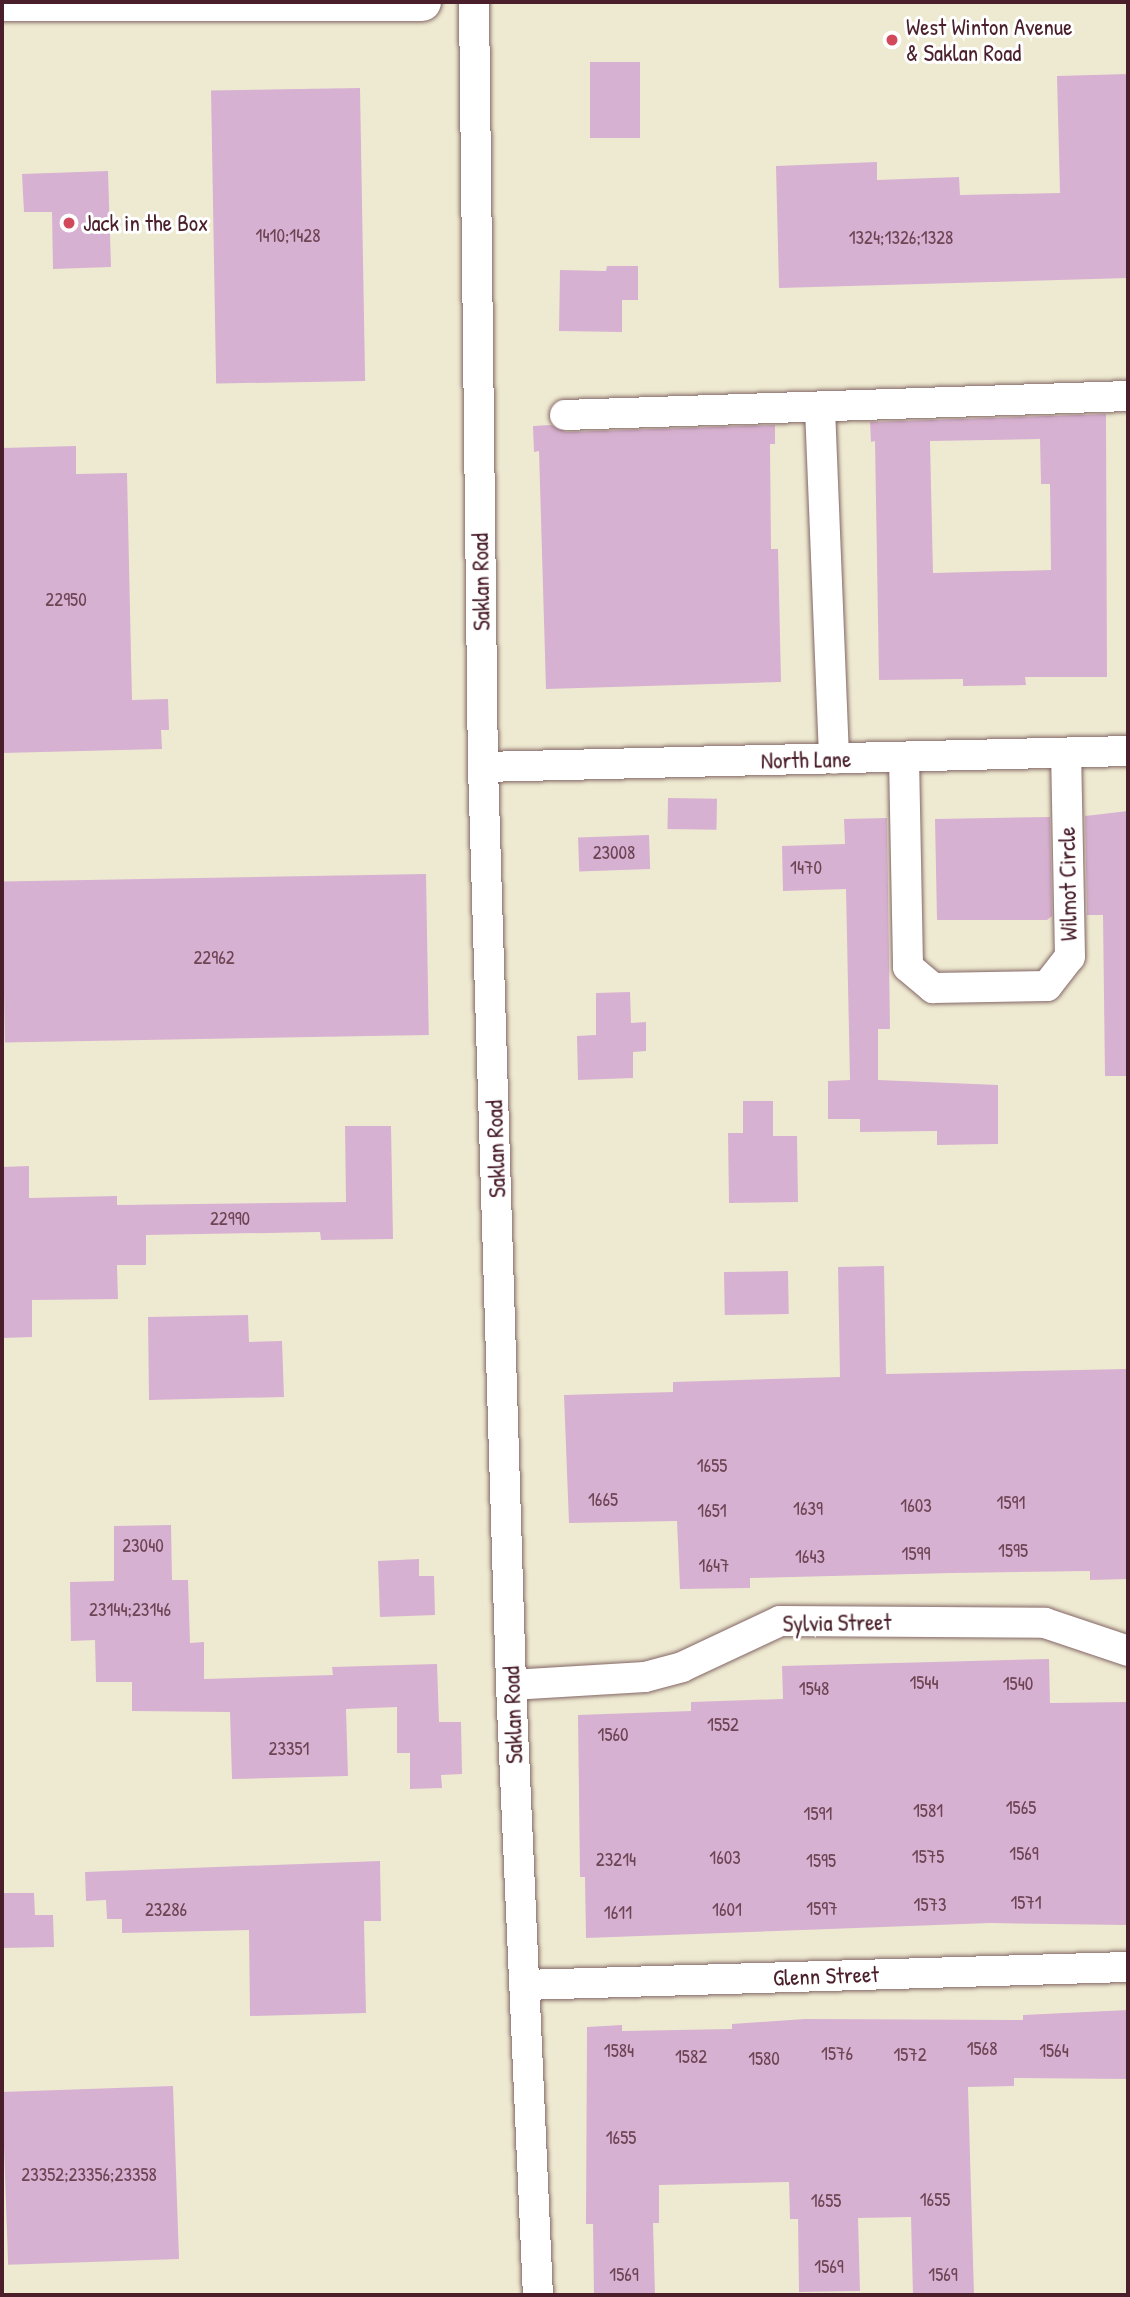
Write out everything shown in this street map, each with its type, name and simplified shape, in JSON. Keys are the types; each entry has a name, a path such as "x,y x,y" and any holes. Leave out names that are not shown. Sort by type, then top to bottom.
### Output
{"main road":[{"path":"2,2 422,2"}],"street":[{"name":"Saklan Road","path":"474,2 483,767 511,1685 538,2295"},
{"path":"565,415 1128,396"},
{"path":"820,408 834,759"},
{"name":"North Lane","path":"483,767 1128,751"},
{"name":"Wilmot Circle","path":"904,757 908,967 933,988 1047,986 1070,957 1066,753"},
{"name":"Sylvia Street","path":"511,1685 645,1677 682,1667 780,1621 1045,1623 1128,1651"},
{"name":"Glenn Street","path":"524,1985 1128,1967"}],"building":[{"path":"590,62 640,62 640,138 590,138"},
{"path":"1128,74 1128,278 779,288 776,166 877,162 877,180 959,177 960,195 1060,193 1057,76"},
{"path":"360,88 365,381 216,384 211,91"},
{"path":"108,171 111,267 53,269 52,212 24,212 22,174"},
{"path":"607,266 638,266 638,300 622,300 622,332 559,331 560,270 606,271"},
{"path":"1106,414 1107,677 1025,677 1026,685 963,686 963,679 879,680 875,441 871,442 870,422","holes":["1040,439 1041,484 1050,484 1051,570 933,573 930,441"]},
{"path":"551,425 566,432 775,425 775,444 770,444 771,549 778,549 781,682 546,689 539,451 534,452 533,426"},
{"path":"76,446 76,474 127,473 132,700 168,699 169,730 161,730 162,749 2,753 2,448"},
{"path":"668,798 717,799 716,830 667,829"},
{"path":"1128,811 1128,1076 1105,1076 1103,915 1087,915 1085,816"},
{"path":"1050,817 1052,916 1047,920 937,920 935,819"},
{"path":"887,818 890,1029 878,1029 878,1080 998,1085 998,1144 937,1145 937,1131 860,1132 860,1119 828,1119 828,1081 850,1080 846,889 783,891 782,846 845,844 844,819"},
{"path":"649,835 650,869 579,871 578,837"},
{"path":"426,874 429,1035 5,1042 2,881"},
{"path":"630,992 631,1023 646,1022 646,1051 633,1052 633,1078 578,1080 577,1036 596,1035 596,993"},
{"path":"743,1101 773,1101 773,1136 797,1136 798,1202 729,1203 728,1133 743,1133"},
{"path":"345,1126 391,1126 393,1239 321,1240 320,1232 146,1235 146,1265 117,1265 118,1299 32,1300 32,1337 2,1338 2,1167 29,1166 29,1198 117,1196 117,1205 346,1202"},
{"path":"884,1266 886,1374 1128,1369 1128,1579 1090,1580 1090,1571 952,1573 750,1578 750,1588 680,1589 677,1521 569,1523 564,1395 673,1392 673,1382 840,1377 838,1267"},
{"path":"788,1271 789,1314 725,1315 724,1272"},
{"path":"248,1315 249,1342 282,1341 284,1397 149,1400 148,1317"},
{"path":"171,1525 172,1580 188,1580 190,1643 204,1642 204,1679 333,1675 332,1667 437,1664 439,1722 461,1722 462,1774 441,1775 442,1788 410,1789 410,1753 397,1753 397,1707 346,1709 348,1776 232,1779 230,1712 132,1711 132,1682 96,1682 95,1640 71,1641 70,1582 114,1581 114,1526"},
{"path":"419,1559 419,1576 434,1576 435,1615 380,1617 378,1561"},
{"path":"1049,1659 1050,1703 1128,1702 1128,1925 990,1923 586,1938 585,1877 580,1877 578,1715 691,1711 691,1702 783,1699 782,1666"},
{"path":"380,1861 381,1921 364,1921 366,2013 250,2016 249,1930 122,1933 122,1919 107,1919 106,1900 86,1901 85,1872"},
{"path":"2,1893 34,1893 35,1915 53,1915 54,1947 2,1948"},
{"path":"1128,2010 1128,2079 1014,2078 1014,2086 968,2087 974,2295 913,2295 911,2217 858,2218 860,2291 799,2292 798,2219 790,2219 789,2182 659,2185 659,2223 653,2223 655,2295 594,2295 593,2224 586,2224 587,2027 622,2025 622,2031 732,2029 732,2024 805,2019 1023,2020 1023,2015"},
{"path":"173,2086 179,2259 8,2265 2,2092"}],"place":[{"name":"West Winton Avenue & Saklan Road","path":"892,40"},
{"name":"Jack in the Box","path":"69,223"}]}
